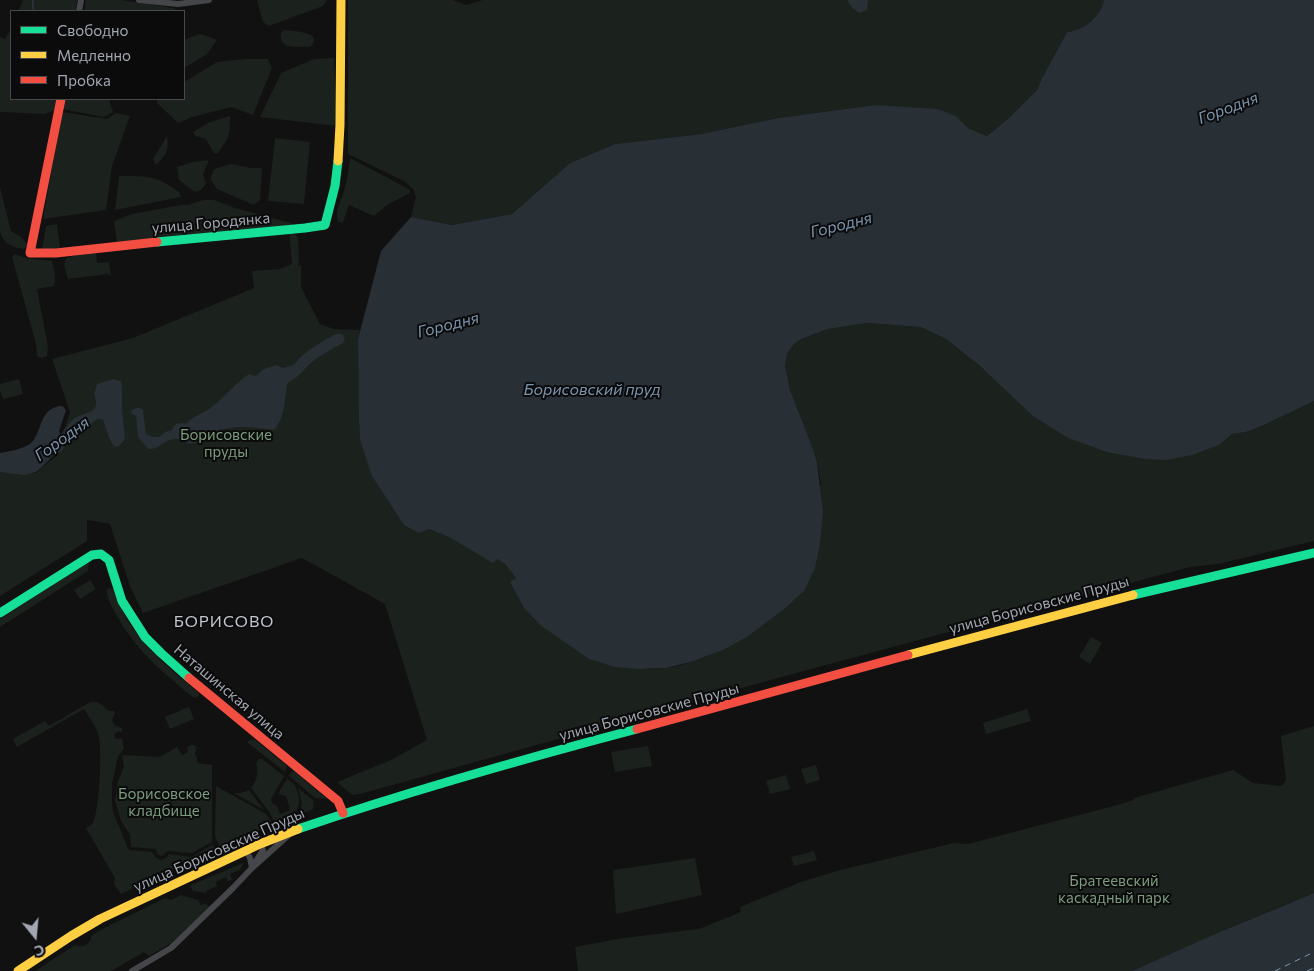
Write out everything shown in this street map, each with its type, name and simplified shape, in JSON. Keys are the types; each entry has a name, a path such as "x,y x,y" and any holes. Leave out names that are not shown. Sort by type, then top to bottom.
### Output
{"main road":[{"name":"улица Городянка","path":"62,100 30,253 56,253 325,225 334,186 340,139 341,0"},
{"name":"улица Борисовские Пруды","path":"18,971 100,919 246,850 294,830 343,813 562,749 1062,613 1152,590 1314,553"},
{"name":"Наташинская улица","path":"0,613 92,555 102,554 109,560 122,601 146,637 208,694 338,801 343,813"}],"street":[{"path":"139,0 178,4 209,0"},
{"path":"132,971 171,948 252,868 294,830"},
{"path":"252,868 263,850 260,844"},
{"path":"246,850 252,868"}],"green space":[{"path":"77,0 75,10 18,10 23,1"},
{"path":"86,0 121,0 177,10 84,10"},
{"path":"257,0 327,0 323,6 269,26 263,22"},
{"path":"348,0 453,0 466,5 483,0 1104,0 1099,12 1091,22 1080,29 1067,32 1037,90 1010,117 987,136 968,128 956,116 875,105 778,118 701,134 615,144 570,163 512,214 452,225 411,217 416,197 413,189 404,181 348,154"},
{"path":"284,30 311,35 314,38 314,42 310,47 286,45 281,39 281,33"},
{"path":"10,32 10,100 59,100 57,110 44,114 0,112 0,37 5,39"},
{"path":"199,34 217,40 207,54 185,67 185,40"},
{"path":"334,58 337,126 260,117 281,73 314,59"},
{"path":"268,59 272,68 253,115 231,107 192,117 178,123 157,103 157,100 185,100 185,81 217,62"},
{"path":"64,100 109,100 113,112 104,117 62,109"},
{"path":"62,112 107,119 116,113 130,116 112,166 106,210 43,219"},
{"path":"230,116 228,137 217,154 214,153 206,139 196,136 193,132 210,122"},
{"path":"167,136 168,145 166,152 156,165 153,159"},
{"path":"275,138 310,142 304,204 268,201"},
{"path":"350,158 405,187 410,190 410,193 387,205 374,216 349,205 343,222 338,222 338,209 345,187"},
{"path":"209,160 203,174 206,184 201,190 195,192 179,180 177,167"},
{"path":"231,164 262,168 260,200 254,205 217,189 210,178 214,169"},
{"path":"119,176 157,179 179,192 181,197 115,210"},
{"path":"0,187 11,231 21,237 28,245 24,249 9,244 0,232"},
{"path":"203,200 214,200 235,208 291,223 294,226 117,242 114,221 132,214 188,205"},
{"path":"57,224 60,248 42,250 46,226"},
{"name":"Борисовские пруды","path":"289,232 298,237 298,266 301,266 301,287 320,324 334,329 360,330 358,339 360,440 366,457 429,529 497,558 505,564 516,578 511,582 519,598 529,614 538,623 608,656 642,669 670,667 697,660 747,637 821,484 812,446 790,390 785,366 787,354 794,344 801,339 828,329 867,323 920,327 946,339 1068,438 1107,451 1144,459 1219,445 1232,434 1246,432 1264,425 1314,401 1314,541 1218,564 1190,567 352,795 337,782 391,760 427,740 385,604 302,558 143,613 130,586 110,524 87,520 87,541 0,596 0,470 36,473 56,456 70,412 52,359 133,338 254,288 252,271 280,269 292,264"},
{"path":"96,251 97,263 109,262 111,276 108,274 68,279 64,265 66,258"},
{"path":"15,254 26,258 52,261 53,264 54,286 37,289 48,347 47,356 41,358 37,356 36,344 12,257"},
{"path":"19,379 23,394 3,399 0,384"},
{"path":"89,561 88,571 0,627 0,619"},
{"path":"90,580 96,589 80,599 74,590"},
{"path":"109,588 113,589 129,623 147,646 199,693 199,696 194,698 160,669 140,648 122,625 110,604 107,593"},
{"path":"1091,637 1102,643 1090,664 1079,657"},
{"path":"90,702 98,702 109,711 114,711 112,720 115,726 122,728 122,732 119,731 114,734 116,739 122,738 124,749 118,756 112,784 112,805 113,812 128,848 130,850 152,852 155,857 161,860 169,854 191,857 212,845 216,850 121,894 114,884 115,878 86,828 93,823 96,813 100,776 100,750 98,733 84,709 17,747 13,739 45,721 49,726"},
{"path":"189,707 194,719 170,729 165,717"},
{"path":"1027,709 1031,721 986,734 983,723"},
{"name":"Братеевский каскадный парк","path":"1314,726 1314,893 1132,971 578,971 575,947 623,938 699,929 741,912 740,907 801,882 840,870 954,843 968,844 1121,804 1134,798 1233,770 1253,783 1282,786 1286,780 1281,736"},
{"path":"254,739 286,765 285,772 248,743 248,741"},
{"name":"Борисовское кладбище","path":"190,745 196,747 195,753 198,763 212,765 212,842 192,853 168,851 162,856 157,854 156,849 131,847 130,835 121,821 115,800 118,781 124,767 122,755 159,757 177,747 182,755 188,752 187,748"},
{"path":"648,746 652,766 615,772 611,752"},
{"path":"259,759 262,759 284,776 271,799 273,804 277,806 280,814 290,810 286,796 279,794 280,790 287,779 295,785 299,797 296,813 274,822 270,813 251,788 257,776 256,763"},
{"path":"816,765 820,780 806,784 801,769"},
{"path":"294,771 327,799 315,798 289,776"},
{"path":"786,775 790,789 770,794 766,781"},
{"path":"216,786 261,811 267,815 272,823 220,848 215,834"},
{"path":"298,788 314,801 313,809 300,812 302,803"},
{"path":"249,790 264,810 234,793"},
{"path":"814,851 817,860 794,866 791,857"},
{"path":"695,858 702,895 616,914 613,870"},
{"path":"243,863 240,870 230,874 232,880 228,881 226,877 216,882 217,886 206,891 206,893 193,891 191,888 191,885"},
{"path":"181,895 198,900 201,905 206,903 209,907 171,943 149,956 144,952 111,971 35,971 75,945 82,946 88,943 91,936 100,930 165,898 171,900"}],"water":[{"path":"847,0 868,0 867,10 860,13 853,9"},
{"name":"Борисовский пруд","path":"1104,0 1314,0 1314,401 1264,425 1246,432 1232,434 1219,445 1192,455 1167,460 1144,459 1107,452 1068,438 1033,416 981,367 946,339 920,327 867,323 828,329 801,339 794,344 787,354 785,366 790,390 817,462 823,512 820,544 815,568 804,591 747,637 723,650 694,661 666,668 640,669 615,667 589,659 540,625 524,608 510,582 516,578 505,564 497,559 493,563 449,537 429,529 419,533 404,525 372,476 360,440 358,339 381,251 411,217 452,225 512,214 570,163 615,144 701,134 778,118 875,105 937,109 956,116 968,128 987,136 1010,117 1037,90 1067,32 1080,29 1091,22 1099,12"},
{"path":"276,365 283,368 293,365 302,370 287,384 282,414 274,430 251,427 229,428 210,434 192,444 179,439 173,439 152,449 148,449 138,437 136,416 131,411 136,408 143,410 146,434 159,437 165,432 172,430 176,424 187,423 210,408 249,374 256,376 264,369"},
{"path":"113,379 121,381 122,387 125,439 119,446 115,447 111,441 103,419 97,419 36,472 24,475 0,472 0,453 30,444 36,436 44,417 51,409 61,406 66,410 59,431 60,434 75,418 92,411 96,405 94,394 97,384"},
{"path":"1314,893 1314,971 1132,971 1213,935"}],"waterway":[{"path":"33,0 33,10"},
{"name":"Городня","path":"288,376 294,373 314,353 339,339"}],"ferry route":[{"path":"1275,971 1314,952"},
{"path":"1307,971 1314,968"}],"traffic: fast":[{"path":"157,242 325,225 335,186 338,161"},
{"path":"1133,595 1314,553"},
{"path":"0,613 92,555 101,554 109,560 122,601 145,637 189,678"},
{"path":"298,829 467,776 637,729"}],"traffic: slow":[{"path":"338,161 341,0"},
{"path":"908,655 1133,595"},
{"path":"18,971 100,919 260,844 298,829"}],"traffic: jam":[{"path":"61,100 30,253 56,253 157,242"},
{"path":"637,729 908,655"},
{"path":"189,678 338,801 343,813"}],"district":[{"name":"БОРИСОВО","path":"224,622"}]}
